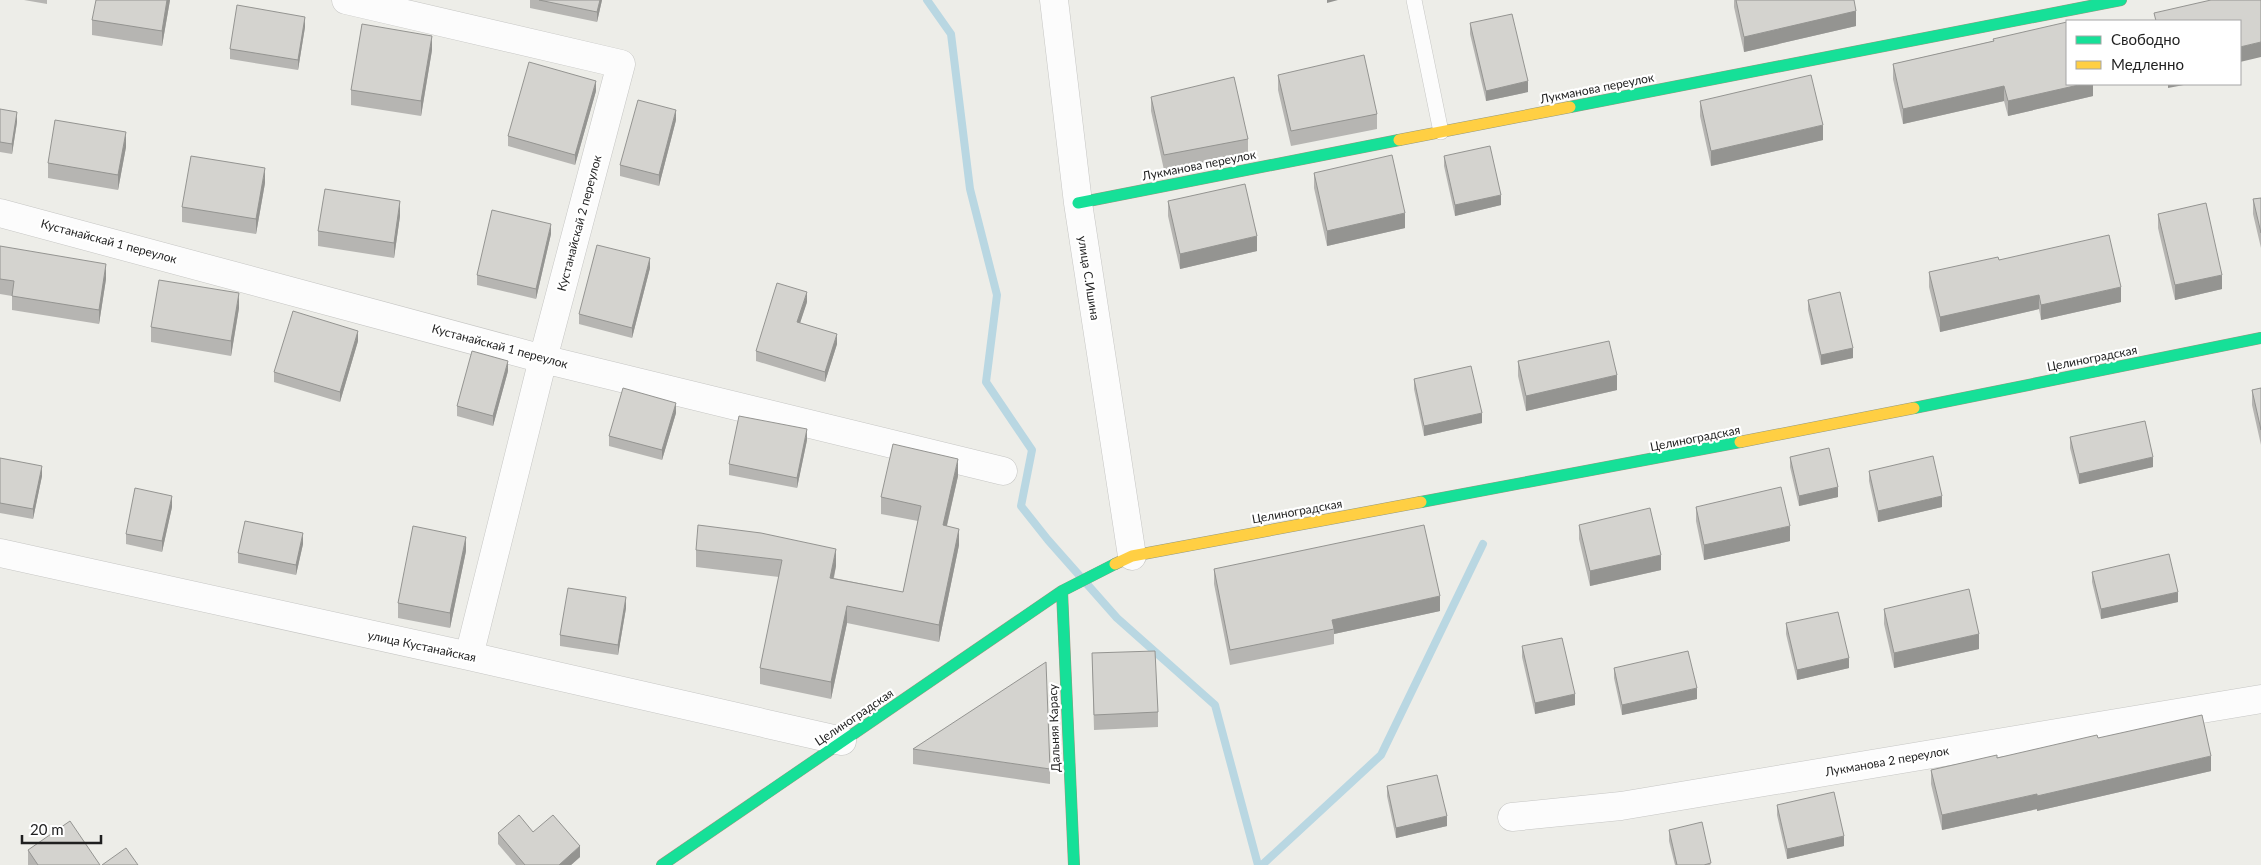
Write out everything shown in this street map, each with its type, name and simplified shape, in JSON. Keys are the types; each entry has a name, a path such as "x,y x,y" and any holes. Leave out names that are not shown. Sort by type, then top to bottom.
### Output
{"street":[{"name":"Кустанайскай 2 переулок","path":"346,0 621,64 543,358 469,656"},
{"name":"улица С.Ишина","path":"1054,0 1078,203 1132,556"},
{"name":"Лукманова переулок","path":"1078,203 2121,0"},
{"name":"Кустанайскай 1 переулок","path":"0,213 543,358 1003,470"},
{"name":"Целиноградская","path":"662,865 1062,591 1132,556 1693,452 2261,338"},
{"name":"улица Кустанайская","path":"0,553 469,656 842,741"},
{"name":"Дальняя Карасу","path":"1062,591 1074,865"},
{"name":"Лукманова 2 переулок","path":"1512,817 1622,806 2261,699"}],"lane":[{"path":"1414,0 1440,132"}],"building":[{"path":"96,0 167,0 162,31 92,20"},
{"path":"539,0 600,0 597,12"},
{"path":"1736,0 1854,0 1856,11 1744,37"},
{"path":"2211,0 2261,0 2261,42 2241,47 2241,20 2156,20 2154,13"},
{"path":"237,5 305,17 298,60 230,49"},
{"path":"1512,14 1528,81 1486,91 1470,23"},
{"path":"2066,22 2066,85 2079,85 2008,101 2004,86 1903,109 1893,64 1994,41 1993,39"},
{"path":"362,24 432,36 421,101 351,90"},
{"path":"1364,55 1377,114 1291,131 1278,75"},
{"path":"529,62 596,81 575,155 508,136"},
{"path":"1811,75 1823,125 1711,151 1700,101"},
{"path":"1234,77 1248,139 1164,155 1151,97"},
{"path":"638,100 676,110 659,175 620,165"},
{"path":"0,109 17,112 12,144 0,142"},
{"path":"55,120 126,132 118,175 48,163"},
{"path":"1490,146 1501,195 1455,205 1444,156"},
{"path":"1392,155 1405,213 1327,231 1314,173"},
{"path":"191,156 265,168 256,219 182,207"},
{"path":"1245,184 1257,236 1180,254 1168,201"},
{"path":"325,189 400,201 394,243 318,231"},
{"path":"2261,198 2261,233 2253,199"},
{"path":"2206,203 2222,275 2175,285 2158,214"},
{"path":"492,210 551,224 536,289 477,275"},
{"path":"2109,235 2121,287 2041,305 2039,295 1940,317 1929,272 1998,257 1999,260"},
{"path":"597,245 650,258 632,328 579,314"},
{"path":"0,246 106,264 99,310 12,296 14,281 0,279"},
{"path":"159,280 239,293 231,341 151,327"},
{"path":"777,283 807,292 797,322 837,334 825,372 756,351"},
{"path":"1840,292 1853,348 1821,355 1808,300"},
{"path":"293,311 358,331 340,392 274,372"},
{"path":"1609,341 1617,375 1526,396 1518,361"},
{"path":"472,351 508,361 493,416 457,406"},
{"path":"1471,366 1482,413 1424,426 1414,379"},
{"path":"623,388 676,403 662,450 609,436"},
{"path":"2261,388 2261,430 2252,390"},
{"path":"739,416 807,429 797,478 729,464"},
{"path":"2145,421 2153,457 2079,474 2070,437"},
{"path":"893,444 958,459 943,525 959,529 939,625 847,606 831,682 760,668 782,560 696,550 698,525 761,533 836,549 830,578 903,592 921,506 881,497"},
{"path":"1829,448 1838,487 1799,496 1790,457"},
{"path":"1933,456 1942,496 1878,511 1869,471"},
{"path":"0,458 42,466 33,509 0,503"},
{"path":"1781,487 1790,526 1704,545 1696,507"},
{"path":"135,488 172,496 162,541 126,534"},
{"path":"1650,508 1661,555 1590,571 1579,525"},
{"path":"245,521 303,533 296,565 238,553"},
{"path":"1424,525 1440,596 1332,620 1334,629 1230,650 1214,569"},
{"path":"413,526 466,537 450,613 398,603"},
{"path":"2169,554 2178,592 2101,609 2092,572"},
{"path":"568,588 626,597 618,645 560,635"},
{"path":"1969,589 1979,634 1894,653 1884,609"},
{"path":"1838,612 1849,658 1797,670 1786,623"},
{"path":"1562,638 1575,694 1535,703 1522,646"},
{"path":"1155,651 1158,712 1094,715 1092,653"},
{"path":"1688,651 1697,688 1622,705 1614,668"},
{"path":"1046,662 1050,769 913,749"},
{"path":"2202,715 2211,756 2037,796 2037,794 1942,815 1931,770 1997,755 1997,758 2097,735 2098,738"},
{"path":"1437,775 1447,816 1396,828 1387,786"},
{"path":"1834,792 1844,836 1787,849 1777,805"},
{"path":"519,815 533,832 553,815 580,846 559,865 525,865 498,833"},
{"path":"70,821 100,865 38,865 28,850"},
{"path":"1702,822 1711,863 1704,865 1677,865 1669,830"},
{"path":"126,848 138,865 102,865"}],"waterway":[{"path":"927,0 951,34 970,189 997,295 986,382 1032,450 1021,506 1048,540 1117,618 1215,705 1258,865"},
{"path":"1262,865 1381,755 1483,544"}],"traffic: fast":[{"path":"1570,107 2121,0"},
{"path":"1078,203 1399,140"},
{"path":"1914,408 2261,338"},
{"path":"1421,502 1740,442"},
{"path":"662,865 1062,591 1115,564"},
{"path":"1062,591 1074,865"}],"traffic: slow":[{"path":"1399,140 1570,107"},
{"path":"1740,442 1914,408"},
{"path":"1115,564 1132,556 1421,502"}]}
